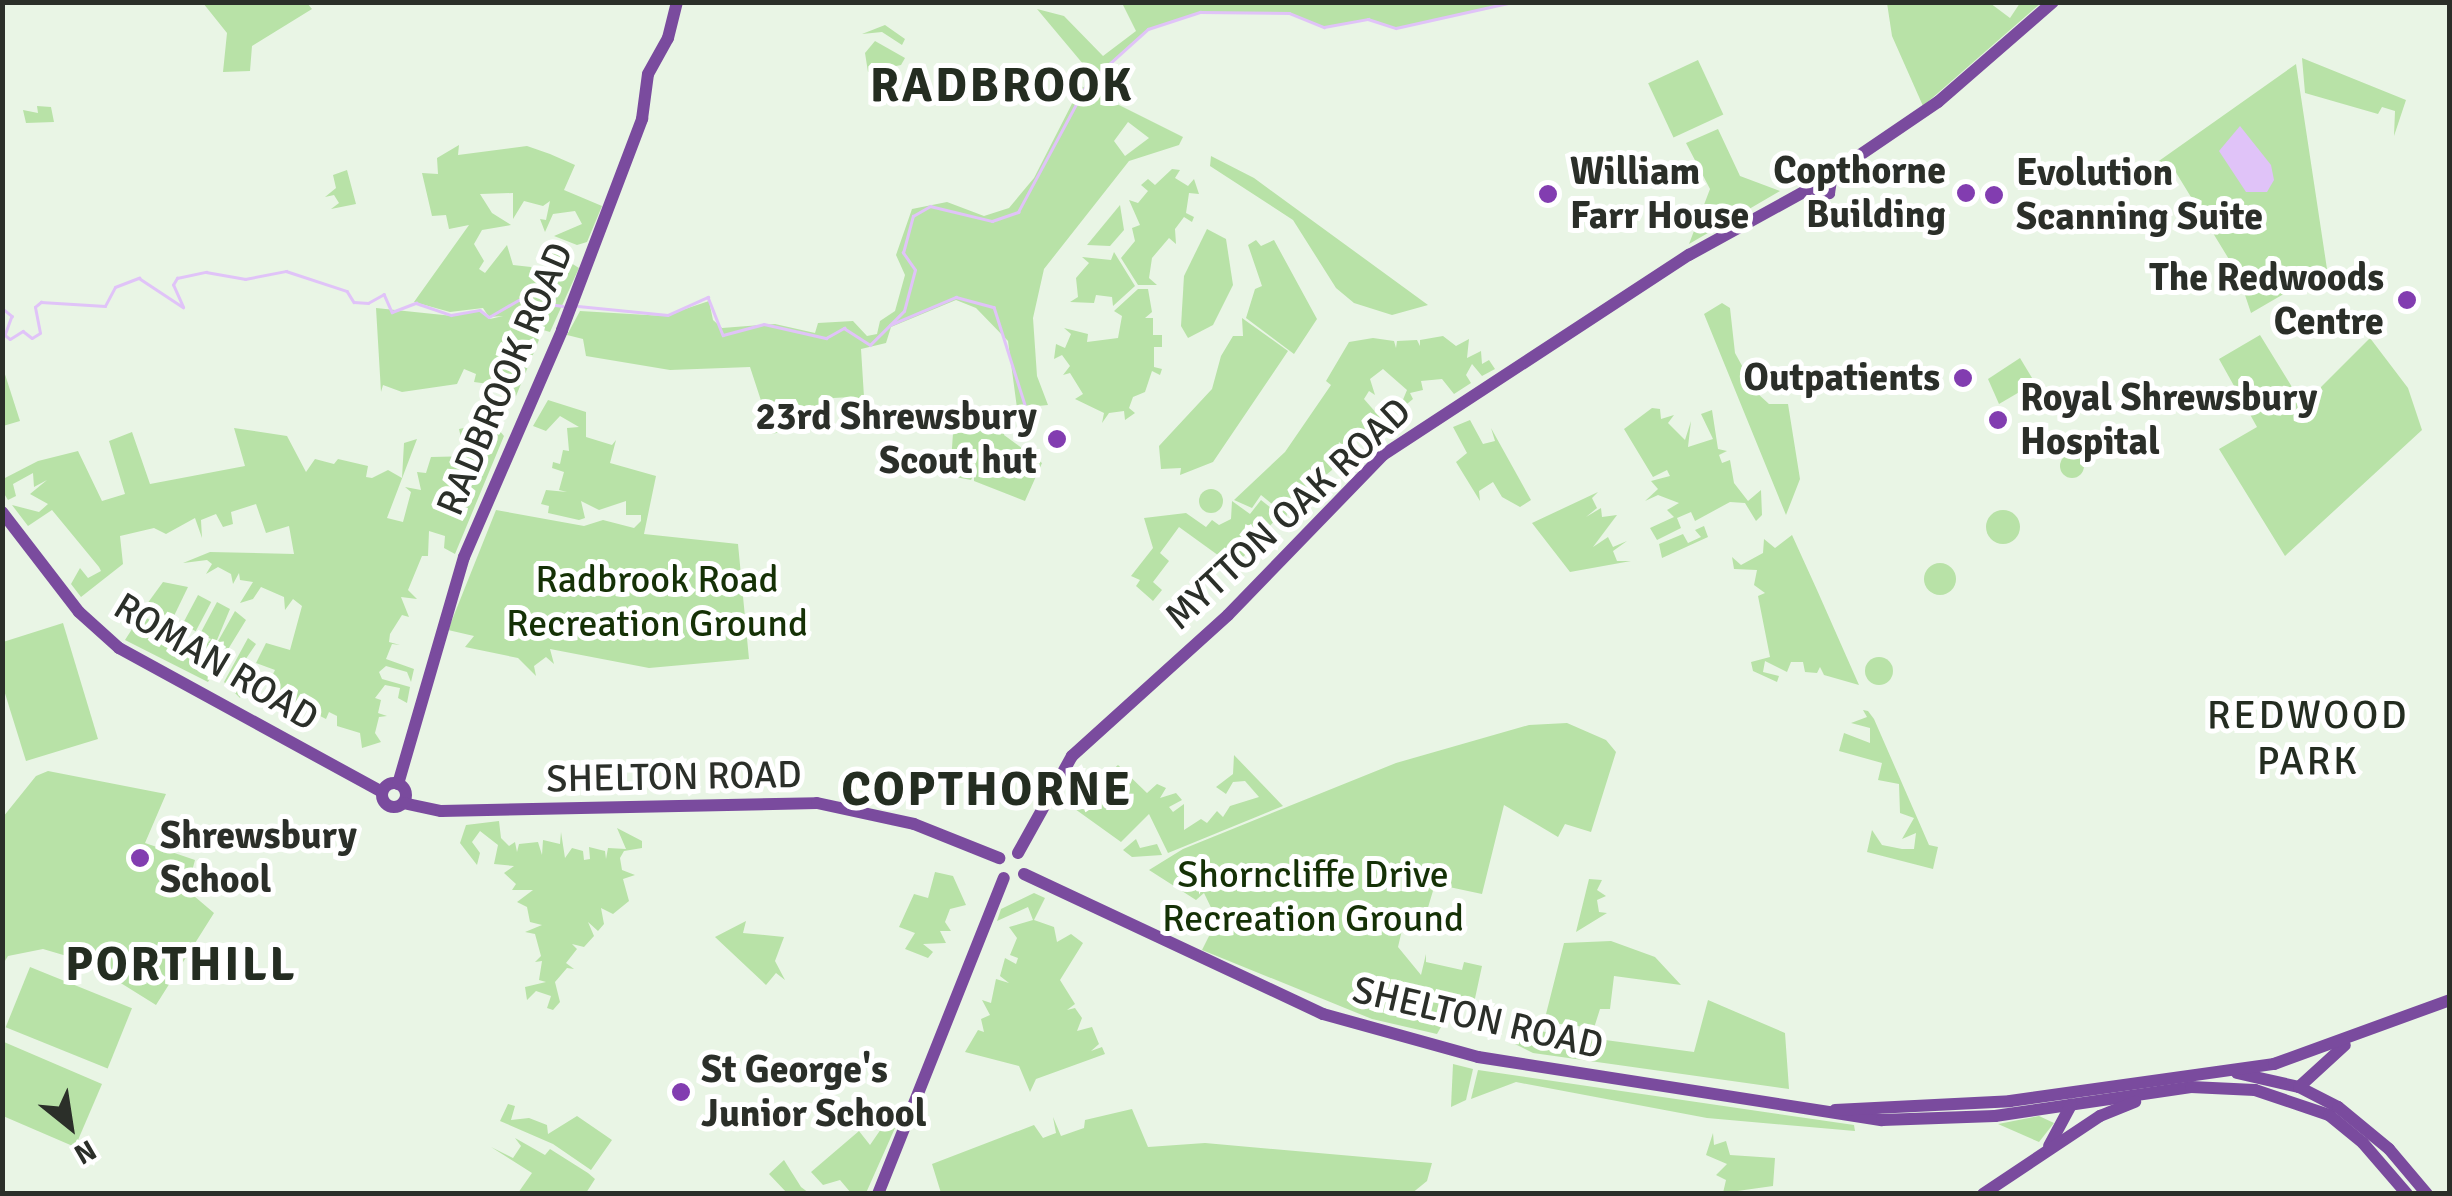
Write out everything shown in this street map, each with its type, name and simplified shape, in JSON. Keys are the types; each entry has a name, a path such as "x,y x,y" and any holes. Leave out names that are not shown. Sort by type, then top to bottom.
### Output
{"main road":[{"name":"RADBROOK ROAD","path":"398,784 464,557 621,176 646,104 648,74 677,2"},
{"name":"MYTTON OAK ROAD","path":"1018,852 1072,756 1254,590 1382,455 1689,254 1811,188 1815,172 1832,174 1938,102 2053,2"},
{"name":"ROMAN ROAD","path":"2,512 79,612 119,648 382,792 389,806 403,803"},
{"path":"382,792 398,784 405,791 403,803"},
{"name":"SHELTON ROAD","path":"403,803 441,811 818,803 914,824 999,858"},
{"path":"878,1194 1004,878 999,858 1018,852 1025,860 1024,874 1004,878"},
{"name":"SHELTON ROAD","path":"1024,874 1323,1014 1478,1057 1882,1120 1958,1119 2071,1099 2170,1090 2234,1087 2296,1093"},
{"path":"2071,1099 2199,1071 2274,1064 2358,1037 2450,1000"},
{"path":"2296,1093 2358,1037"},
{"path":"2296,1093 2302,1070 2324,1047"},
{"path":"2199,1071 2251,1074 2360,1123 2427,1194"},
{"path":"1983,1194 2111,1110 2170,1090"},
{"path":"2296,1093 2350,1130 2406,1194"},
{"path":"2067,1137 2071,1099"},
{"path":"2048,1148 2071,1099"}],"green space":[{"path":"203,3 307,3 312,9 252,46 250,71 223,72 227,33"},
{"path":"1122,3 1512,3 1396,28 1368,19 1324,27 1289,13 1200,12 1148,29 1094,77 1037,9 1064,16 1103,56 1136,31"},
{"path":"1887,3 1990,3 2010,18 2020,3 2041,3 1923,106 1892,36"},
{"path":"885,25 905,39 902,45 882,32 862,34"},
{"path":"875,41 905,58 901,65 868,72 865,53"},
{"path":"2302,58 2406,100 2394,136 2395,111 2382,107 2378,114 2305,93"},
{"path":"1698,60 1723,114 1674,138 1648,83"},
{"path":"2296,64 2327,269 2251,313 2238,274 2172,166 2156,163"},
{"path":"1081,86 1183,137 1179,145 1129,161 1044,269 1033,318 1037,376 1048,405 1017,408 1008,341 976,308 956,300 891,327 886,343 861,349 865,413 855,415 852,397 833,398 833,416 786,408 785,431 772,434 750,367 670,370 586,356 583,339 567,335 580,311 664,316 709,301 713,320 722,328 775,324 815,333 818,323 853,321 867,336 877,334 880,321 895,311 905,275 896,255 912,209 947,202 984,216 1009,208 1034,178","holes":["1128,122 1149,138 1125,156 1114,141"]},
{"path":"37,106 51,107 54,122 26,123 23,110 38,113"},
{"path":"1718,129 1740,176 1780,191 1689,244 1710,189 1686,143"},
{"path":"459,145 458,155 527,146 550,154 575,165 564,190 602,206 587,242 577,245 554,236 582,224 575,211 553,214 545,232 540,219 546,220 550,201 543,206 524,201 513,219 513,193 480,194 492,213 511,225 482,230 474,244 484,261 479,269 485,273 507,245 513,265 531,267 539,277 552,251 579,268 550,332 543,330 514,401 504,386 474,382 476,374 464,369 457,384 402,392 383,385 381,392 376,308 453,316 479,311 490,319 503,316 489,317 483,308 450,312 414,302 469,225 449,229 446,215 432,216 422,173 438,174 437,158"},
{"path":"1211,156 1254,178 1428,305 1392,315 1354,303 1336,288 1293,220 1210,166"},
{"path":"1172,169 1180,170 1175,178 1188,186 1194,179 1199,194 1189,193 1186,213 1194,217 1192,222 1184,217 1175,229 1176,244 1169,238 1152,258 1149,278 1157,285 1138,285 1121,258 1135,241 1132,228 1140,225 1129,200 1138,203 1148,191 1141,185 1148,179 1155,185"},
{"path":"347,170 356,204 331,209 339,203 334,195 325,197 336,188 333,175"},
{"path":"1120,205 1124,230 1110,246 1087,245"},
{"path":"1207,229 1226,239 1233,285 1213,325 1188,338 1181,326 1184,276"},
{"path":"1256,240 1261,246 1274,240 1317,319 1294,354 1246,318 1255,289 1262,286 1248,245"},
{"path":"1114,252 1135,286 1113,306 1112,297 1096,295 1094,303 1070,302 1078,297 1076,278 1089,263 1082,257 1111,260"},
{"path":"1138,289 1148,289 1152,312 1145,318 1153,318 1153,335 1162,335 1162,347 1154,347 1154,367 1162,369 1160,375 1152,371 1145,392 1133,397 1129,408 1135,413 1125,420 1124,411 1109,413 1102,423 1104,413 1075,399 1083,394 1070,373 1063,375 1070,366 1062,355 1054,359 1056,344 1065,348 1071,334 1064,328 1088,334 1087,342 1118,338 1122,316 1114,311"},
{"path":"1722,303 1730,308 1735,353 1757,393 1769,404 1788,404 1800,479 1786,515 1704,314"},
{"path":"1242,318 1288,351 1213,462 1180,475 1181,468 1161,469 1159,446 1212,389 1221,356 1233,336 1243,336"},
{"path":"2260,335 2303,405 2370,338 2408,388 2422,430 2285,556 2219,449 2257,427 2219,359"},
{"path":"1443,336 1456,346 1469,339 1467,358 1481,351 1482,364 1489,360 1495,369 1482,376 1472,364 1466,375 1471,383 1454,394 1442,379 1421,381 1423,390 1410,393 1413,399 1402,408 1406,417 1393,400 1402,402 1407,390 1383,369 1370,379 1375,395 1369,391 1364,399 1378,415 1392,408 1387,418 1393,427 1377,419 1377,428 1370,426 1363,438 1346,448 1339,442 1332,470 1320,480 1313,475 1313,488 1286,509 1287,516 1261,495 1252,508 1234,500 1285,452 1331,385 1326,381 1349,342 1373,338 1394,341 1396,348 1397,341 1417,340 1420,346 1420,340"},
{"path":"2020,358 2035,383 1999,404 1988,379"},
{"path":"2,365 20,421 3,426 2,426"},
{"name":"Radbrook Road Recreation Ground","path":"548,400 586,412 586,437 612,445 616,440 610,463 656,476 644,534 738,544 749,659 649,668 550,649 554,664 546,657 534,666 536,676 518,658 465,647 474,636 448,630 496,510 584,526 603,520 634,528 641,521 641,515 626,515 626,501 599,510 581,501 585,518 579,520 548,513 549,506 541,504 546,490 567,492 559,490 564,472 552,468 553,462 560,464 563,450 569,451 567,428 579,427 560,416 546,431 533,426"},
{"path":"1652,408 1660,409 1661,419 1674,415 1668,423 1685,440 1691,421 1688,447 1713,439 1701,414 1712,410 1718,449 1727,451 1719,455 1722,463 1730,460 1734,483 1748,501 1761,490 1762,515 1756,521 1745,503 1730,502 1695,521 1691,512 1677,518 1681,528 1657,540 1650,528 1674,517 1667,510 1679,503 1658,495 1645,501 1658,489 1651,481 1670,476 1667,470 1653,477 1624,429"},
{"path":"954,419 1007,421 1004,435 1042,463 1025,501 974,481 974,474 971,480 950,476"},
{"path":"1470,420 1483,444 1495,441 1491,428 1531,500 1520,507 1502,497 1493,482 1479,491 1480,501 1456,462 1467,453 1453,427"},
{"path":"492,422 504,436 455,554 444,548 445,536 429,531 428,556 422,556 408,590 417,599 401,597 409,617 402,615 390,634 389,642 400,645 392,644 386,659 414,669 411,682 407,672 386,666 379,672 382,679 410,687 407,703 398,698 400,688 385,685 375,698 381,700 378,713 387,716 379,717 375,733 381,742 362,748 360,733 337,726 337,716 329,712 326,719 314,713 316,704 309,701 305,708 270,687 265,690 275,670 256,663 266,643 290,650 302,606 293,599 285,610 284,597 261,587 253,599 240,603 253,582 240,580 239,573 233,584 231,574 218,567 206,574 212,564 207,560 183,563 210,552 294,554 289,526 266,533 256,504 231,512 233,524 223,527 216,514 201,520 202,538 195,518 166,534 154,528 120,536 123,564 81,597 71,584 80,568 88,578 101,571 99,567 52,510 28,526 12,505 39,512 48,504 30,494 47,480 34,487 33,473 13,484 16,496 8,500 3,492 3,479 38,461 78,451 102,501 125,494 109,441 132,432 150,484 245,466 234,428 287,436 306,472 315,459 334,464 338,459 368,466 366,477 372,478 388,470 402,478 404,443 417,439 387,518 403,522 411,492 405,487 421,490 417,472 426,473 431,457 474,456 470,436 461,438 459,429"},
{"path":"2072,454 2084,466 2072,478 2060,466"},
{"path":"1206,489 1216,489 1223,501 1216,513 1206,513 1199,506 1199,496"},
{"path":"1598,492 1592,498 1597,508 1586,517 1601,508 1602,517 1617,515 1593,547 1608,537 1613,547 1627,541 1613,551 1617,561 1631,561 1570,572 1532,523"},
{"path":"1261,500 1280,515 1265,531 1258,526 1250,543 1254,547 1233,566 1179,527 1160,553 1169,561 1153,582 1162,590 1153,601 1136,586 1140,580 1131,576 1153,548 1144,518 1186,513 1206,527 1212,520 1219,525 1231,519 1232,501 1250,514"},
{"path":"2003,510 2015,515 2020,527 2015,539 2003,544 1991,539 1986,527 1991,515"},
{"path":"1704,526 1708,537 1662,558 1659,544 1683,534 1688,543 1701,537 1695,530"},
{"path":"1792,535 1859,685 1824,675 1820,667 1817,673 1805,672 1803,662 1791,662 1787,672 1765,661 1763,672 1779,676 1777,682 1753,671 1751,662 1770,657 1758,596 1765,593 1754,585 1757,570 1734,569 1732,557 1741,565 1763,553 1764,539 1775,548"},
{"path":"1940,563 1951,568 1956,579 1951,590 1940,595 1929,590 1924,579 1929,568"},
{"path":"163,582 188,587 172,620 147,604"},
{"path":"198,595 211,602 196,631 183,624"},
{"path":"217,602 230,609 212,652 223,654 226,647 217,643 235,611 246,620 208,682 125,640 141,615 190,641 193,636 204,647 211,639 200,634"},
{"path":"63,623 98,739 26,761 3,687 3,642"},
{"path":"248,638 256,644 241,666 252,672 240,698 224,682"},
{"path":"1879,657 1889,661 1893,671 1889,681 1879,685 1869,681 1865,671 1869,661"},
{"path":"1863,710 1874,719 1929,845 1938,847 1933,869 1867,852 1872,830 1882,845 1902,849 1914,849 1916,833 1902,839 1914,818 1900,813 1899,784 1878,780 1882,763 1839,751 1844,733 1870,743 1870,728 1851,723 1867,717"},
{"name":"Shorncliffe Drive Recreation Ground","path":"1567,723 1606,740 1616,752 1591,832 1565,824 1558,837 1504,805 1482,894 1435,884 1424,921 1405,917 1398,947 1421,975 1426,954 1426,962 1462,970 1464,962 1482,966 1474,1003 1457,999 1437,1034 1372,1019 1202,950 1217,920 1204,893 1196,900 1149,870 1183,849 1396,763 1529,725"},
{"path":"1234,755 1283,806 1168,853 1149,814 1121,842 1075,809 1093,783 1106,789 1095,767 1108,774 1118,765 1147,793 1157,784 1166,788 1160,798 1176,793 1182,800 1169,807 1173,812 1184,804 1184,830 1201,819 1207,823 1217,811 1223,817 1230,806 1259,797 1245,781 1233,782 1226,794 1216,787 1233,774"},
{"path":"48,771 166,794 145,843 195,860 187,890 214,913 156,1005 87,962 43,949 8,956 3,964 3,817 36,776"},
{"path":"499,821 501,838 509,846 515,842 517,852 519,844 538,842 542,855 543,840 560,844 561,832 565,858 572,848 583,851 584,860 590,859 589,847 605,851 606,859 608,848 626,849 617,828 642,841 642,848 624,851 620,858 622,870 635,875 623,879 629,901 613,914 601,908 604,924 598,931 588,922 594,936 584,947 572,944 577,949 566,963 574,969 567,968 555,982 560,1002 553,1010 547,1008 551,996 536,991 527,1000 525,987 546,982 539,980 542,961 535,962 541,956 535,934 525,932 542,925 530,922 527,907 517,902 533,890 512,890 516,884 504,873 514,866 494,864 498,845 480,831 472,842 480,853 477,865 460,843 466,825"},
{"path":"1136,839 1140,848 1157,844 1162,855 1132,857 1123,850"},
{"path":"935,872 953,876 966,905 950,909 945,922 951,931 940,931 946,943 923,944 933,952 928,958 905,949 915,933 899,927 914,894 928,898"},
{"path":"1589,879 1602,880 1597,890 1606,896 1597,900 1599,912 1607,913 1576,932"},
{"path":"1034,893 1045,898 1034,920 1054,927 1057,942 1071,934 1083,943 1060,980 1075,1004 1067,1010 1075,1008 1082,1018 1077,1031 1092,1027 1099,1044 1091,1051 1102,1047 1105,1054 1036,1079 1030,1092 1019,1066 965,1052 978,1030 984,1032 981,1019 990,1015 982,1000 991,1003 996,979 1009,983 1000,976 1005,958 1016,964 1018,958 1010,955 1017,938 1009,927 1033,920 1028,907 997,921 1001,909"},
{"path":"746,921 743,933 784,937 775,961 785,980 776,973 766,985 715,937"},
{"path":"1611,941 1655,957 1681,985 1614,976 1610,1009 1600,1009 1594,1028 1544,1022 1564,943"},
{"path":"30,967 132,1008 108,1068 6,1027"},
{"path":"1708,1000 1785,1033 1789,1089 1533,1053 1509,1041 1510,1027 1694,1052"},
{"path":"4,1042 102,1084 75,1147 3,1116"},
{"path":"1453,1064 1473,1069 1466,1100 1451,1107"},
{"path":"1478,1070 1854,1125 1855,1131 1707,1118 1516,1082 1471,1099"},
{"path":"508,1104 515,1106 511,1120 529,1118 547,1125 548,1134 577,1116 612,1140 591,1170 553,1144 500,1121"},
{"path":"1132,1109 1148,1147 1205,1143 1432,1163 1427,1181 1411,1194 941,1193 932,1164 1034,1125 1043,1138 1056,1133 1053,1117 1061,1136 1084,1128 1085,1120"},
{"path":"890,1116 895,1128 866,1193 851,1193 840,1180 823,1185 811,1172 859,1131 870,1145"},
{"path":"2039,1116 2054,1123 2039,1142 1998,1124"},
{"path":"1713,1133 1714,1145 1726,1141 1730,1155 1775,1158 1773,1186 1723,1193 1726,1180 1716,1175 1727,1164 1706,1155"},
{"path":"515,1138 545,1155 550,1149 595,1179 586,1193 518,1193 532,1173 491,1147 513,1158 521,1146"},
{"path":"784,1160 809,1193 787,1193 769,1174"}],"shaded area":[{"path":"2240,126 2271,165 2274,180 2267,192 2246,192 2219,151"}],"waterway":[{"name":"RADBROOK","path":"578,306 668,315 708,297 723,335 764,324 826,338 844,328 870,345 904,311 915,270 903,253 913,216 930,206 992,221 1018,212 1087,84 1148,29 1200,12 1289,13 1324,27 1368,19 1396,28 1512,2"},
{"name":"RADBROOK","path":"2,308 12,316 5,335 10,339 23,331 32,338 40,333 35,307 41,302 105,306 115,287 139,278 183,307 173,285 177,278 206,272 245,279 286,271 347,291 354,302 368,303 384,294 392,312 416,303 451,315 480,310 489,317 519,300 563,306"},
{"path":"890,325 956,297 994,307 1025,405"}],"place":[{"name":"Copthorne Building","path":"1966,193"},
{"name":"William Farr House","path":"1548,194"},
{"name":"Evolution Scanning Suite","path":"1994,195"},
{"name":"The Redwoods Centre","path":"2407,300"},
{"name":"Outpatients","path":"1963,378"},
{"name":"Royal Shrewsbury Hospital","path":"1998,420"},
{"name":"23rd Shrewsbury Scout hut","path":"1057,439"},
{"name":"Shrewsbury School","path":"140,858"},
{"name":"St George's Junior School","path":"681,1092"}],"district":[{"name":"RADBROOK","path":"1002,86"},
{"name":"REDWOOD PARK","path":"2308,738"},
{"name":"COPTHORNE","path":"987,790"},
{"name":"PORTHILL","path":"181,965"}]}
